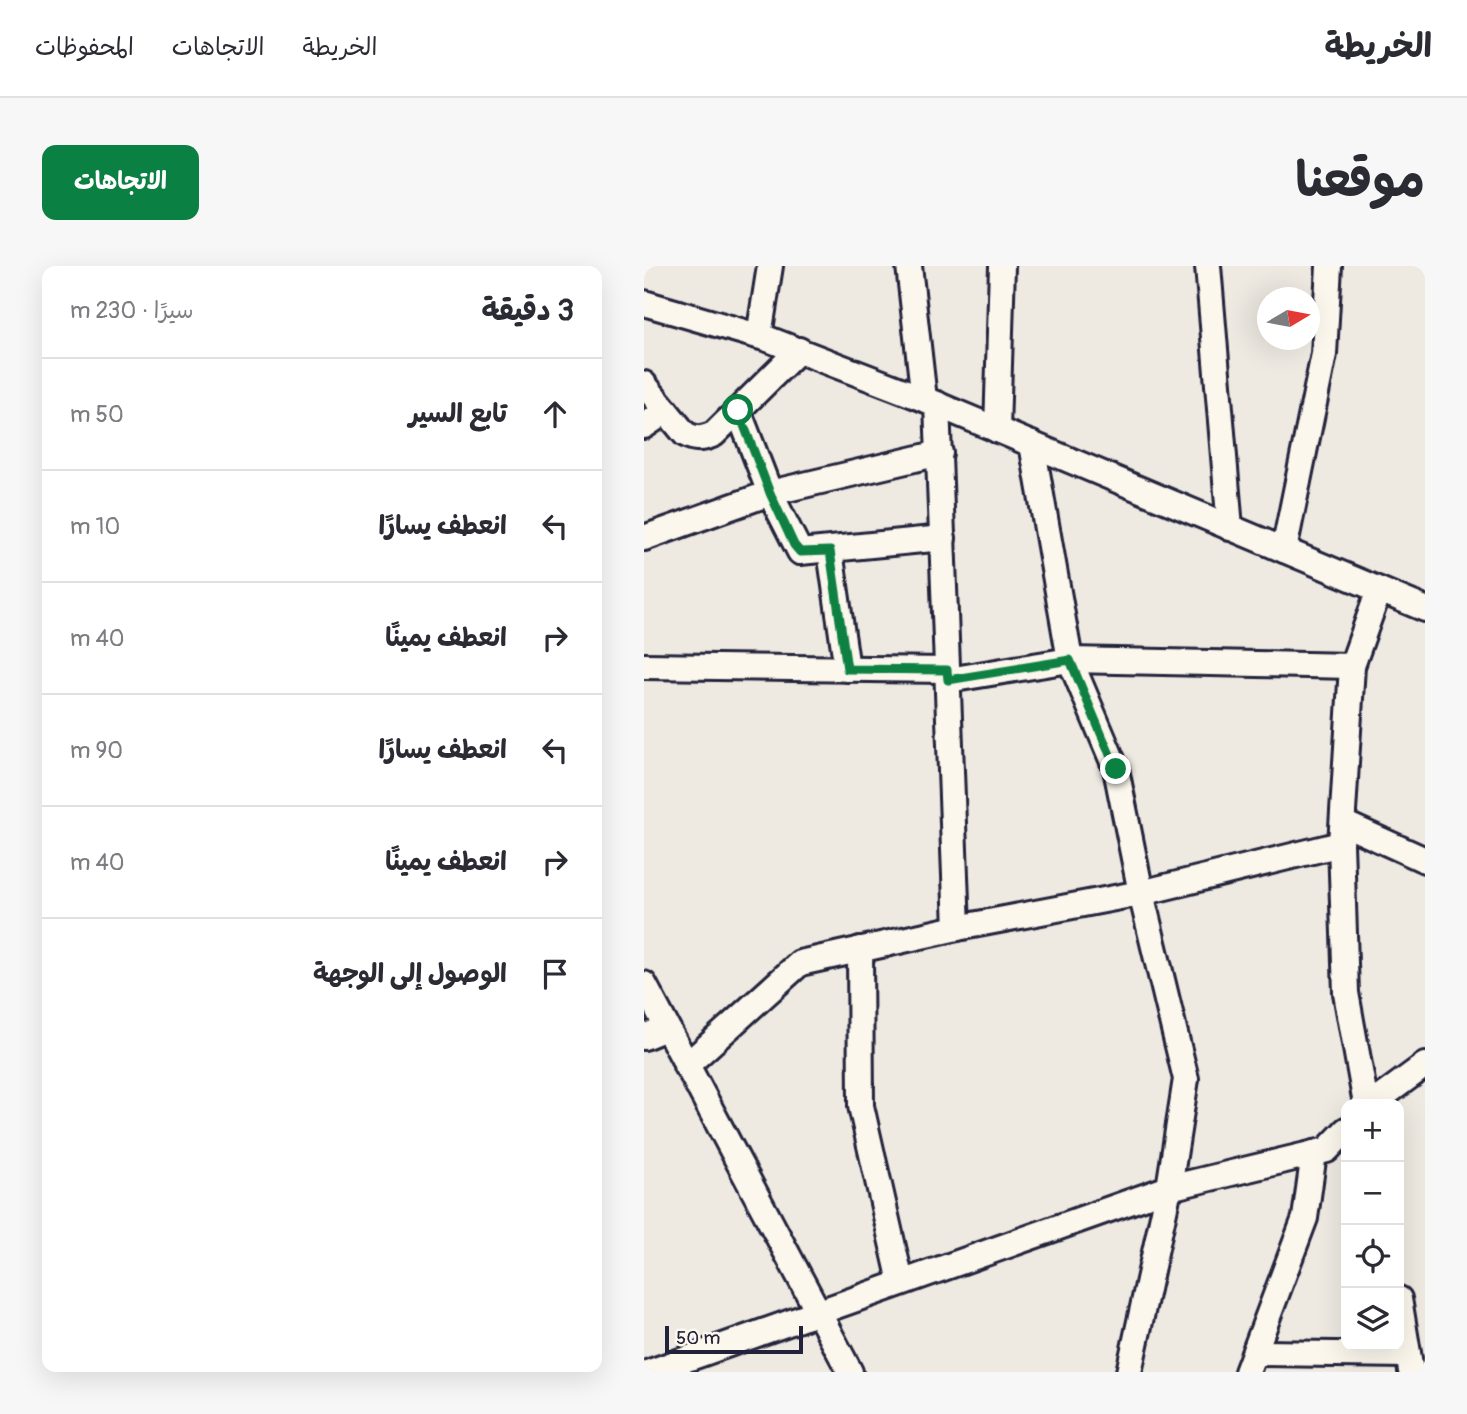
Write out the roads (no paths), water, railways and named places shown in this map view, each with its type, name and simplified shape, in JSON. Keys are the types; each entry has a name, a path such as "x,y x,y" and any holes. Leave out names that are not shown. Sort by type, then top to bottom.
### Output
{"street":[{"path":"760,336 770,266"},
{"path":"909,266 940,453 957,928"},
{"path":"997,429 1002,266"},
{"path":"1208,266 1230,528"},
{"path":"1284,550 1324,354 1329,266"},
{"path":"644,303 760,336 930,401 1425,609"},
{"path":"644,384 684,434 694,439 714,434 799,351"},
{"path":"738,410 770,493 800,552 943,538"},
{"path":"644,426 666,411"},
{"path":"1032,444 1070,660 1116,769 1141,893 1186,1079 1169,1188 1129,1372"},
{"path":"644,538 712,511 770,493 940,453"},
{"path":"830,551 847,669"},
{"path":"1365,1099 1346,993 1342,834 1352,666 1379,590"},
{"path":"644,666 847,669 947,675 1070,660 1352,666"},
{"path":"686,1066 800,963 957,928 1141,893 1342,834 1425,860"},
{"path":"860,949 862,1107 901,1282"},
{"path":"644,984 655,1032 686,1066 850,1372"},
{"path":"1379,1099 1425,1065"},
{"path":"650,1372 1169,1188 1327,1150 1341,1135"},
{"path":"1314,1153 1305,1218 1251,1362 1410,1364 1404,1329"}]}
